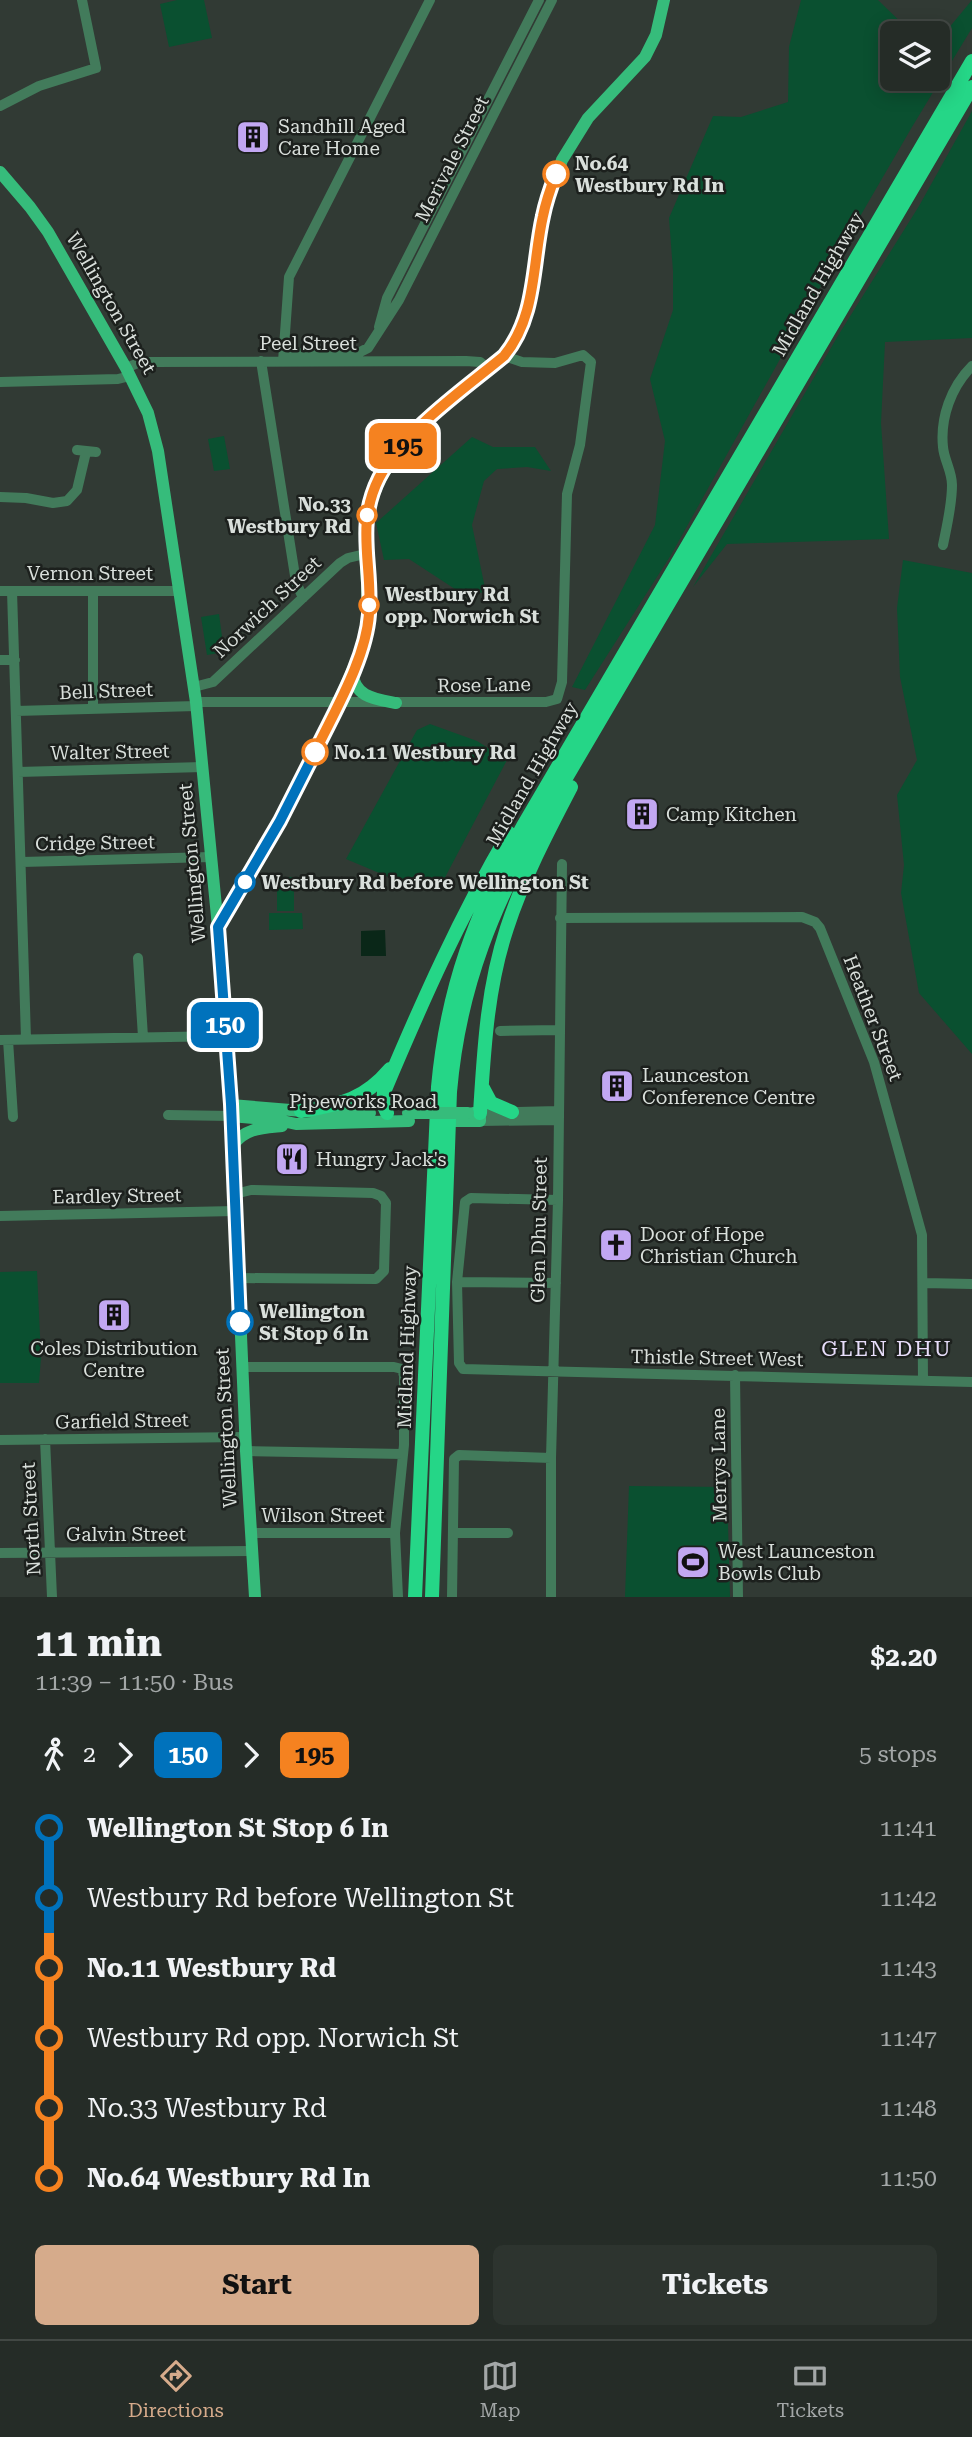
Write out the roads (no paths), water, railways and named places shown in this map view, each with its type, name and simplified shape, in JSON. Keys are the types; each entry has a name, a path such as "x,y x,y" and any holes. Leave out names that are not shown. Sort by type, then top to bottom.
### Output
{"highway":[{"name":"Midland Highway","path":"415,1597 438,1087 451,1000 469,941 497,875 635,634 972,61"},
{"name":"Midland Highway","path":"432,1597 447,1132 453,1058 464,1003 481,945 510,877 551,802 972,87"},
{"path":"387,1113 383,1097 444,956 486,872 576,722 635,634"},
{"path":"474,1117 482,1083 489,999 511,916 537,855 628,673"},
{"path":"299,1119 362,1095 383,1077 404,1046"},
{"path":"482,1083 491,1103 512,1112"}],"main road":[{"path":"218,927 280,821 339,701 367,630 369,614 365,554 368,511 374,489 385,468 413,435 504,356 521,332 527,313 542,217 562,160 588,118 645,57 656,35 664,0"},
{"name":"Wellington Street","path":"0,172 48,232 128,372 148,413 158,451 194,687 218,927 233,1145 245,1437 255,1597"},
{"path":"352,671 354,684 362,693 396,703"},
{"name":"Pipeworks Road","path":"231,1110 299,1119 474,1117"},
{"name":"Pipeworks Road","path":"299,1119 387,1113 454,1121 474,1117"},
{"path":"233,1145 248,1131 299,1119"}],"street":[{"path":"0,106 39,86 96,68 82,0"},
{"path":"284,358 289,276 430,0"},
{"name":"Merivale Street","path":"378,331 387,298 539,0"},
{"name":"Merivale Street","path":"284,358 361,353 368,348 399,300 552,0"},
{"name":"Rose Lane","path":"196,704 339,701 546,702 554,701 559,696 562,682 567,494 580,445 591,362 583,355 555,363 513,361 504,356"},
{"name":"Peel Street","path":"0,382 118,379 138,363 261,361 284,358 466,361 483,363 489,369"},
{"path":"261,361 296,582 303,598"},
{"path":"943,545 952,488 952,477 943,447 944,421 957,384 972,366"},
{"path":"0,497 53,503 66,501 77,491 86,451"},
{"name":"Norwich Street","path":"194,687 214,682 346,559 365,554"},
{"name":"Vernon Street","path":"0,591 179,590"},
{"path":"12,591 26,1039"},
{"path":"93,591 93,709"},
{"path":"0,660 15,660"},
{"name":"Bell Street","path":"16,711 196,704"},
{"name":"Walter Street","path":"19,772 203,767"},
{"name":"Cridge Street","path":"22,862 211,858"},
{"name":"Glen Dhu Street","path":"551,1597 562,864"},
{"name":"Heather Street","path":"560,918 802,917 815,922 820,928 879,1078 922,1235 923,1381"},
{"path":"138,958 143,1037"},
{"path":"500,1031 559,1030"},
{"path":"13,1117 4,1040 226,1036"},
{"name":"Pipeworks Road","path":"168,1115 231,1110"},
{"name":"Pipeworks Road","path":"474,1117 512,1112 558,1116"},
{"name":"Pipeworks Road","path":"474,1117 558,1116"},
{"path":"235,1194 251,1191 373,1193 382,1196 386,1203 382,1276 376,1279 238,1278"},
{"path":"556,1283 457,1282 464,1206 467,1199 558,1200"},
{"name":"Eardley Street","path":"0,1216 235,1211"},
{"name":"Thistle Street West","path":"457,1282 459,1363 472,1370 972,1382"},
{"path":"924,1283 972,1284"},
{"path":"243,1367 402,1369 403,1454 395,1533 398,1597"},
{"name":"Merrys Lane","path":"735,1375 738,1597"},
{"name":"Garfield Street","path":"0,1440 245,1437"},
{"name":"North Street","path":"45,1439 52,1597"},
{"path":"246,1451 403,1454"},
{"path":"452,1597 453,1468 456,1457 551,1458"},
{"name":"Wilson Street","path":"251,1532 395,1533"},
{"path":"454,1533 508,1533"},
{"name":"Galvin Street","path":"0,1553 252,1551"}],"place":[{"name":"Sandhill Aged Care Home","path":"253,137"},
{"name":"No.64 Westbury Rd In","path":"556,174"},
{"name":"No.33 Westbury Rd","path":"367,515"},
{"name":"Westbury Rd opp. Norwich St","path":"369,605"},
{"name":"No.11 Westbury Rd","path":"315,752"},
{"name":"Camp Kitchen","path":"642,814"},
{"name":"Westbury Rd before Wellington St","path":"245,882"},
{"name":"Launceston Conference Centre","path":"617,1086"},
{"name":"Hungry Jack's","path":"292,1159"},
{"name":"Door of Hope Christian Church","path":"616,1245"},
{"name":"Coles Distribution Centre","path":"114,1315"},
{"name":"Wellington St Stop 6 In","path":"240,1322"},
{"name":"West Launceston Bowls Club","path":"693,1562"}],"district":[{"name":"GLEN DHU","path":"887,1349"}]}
